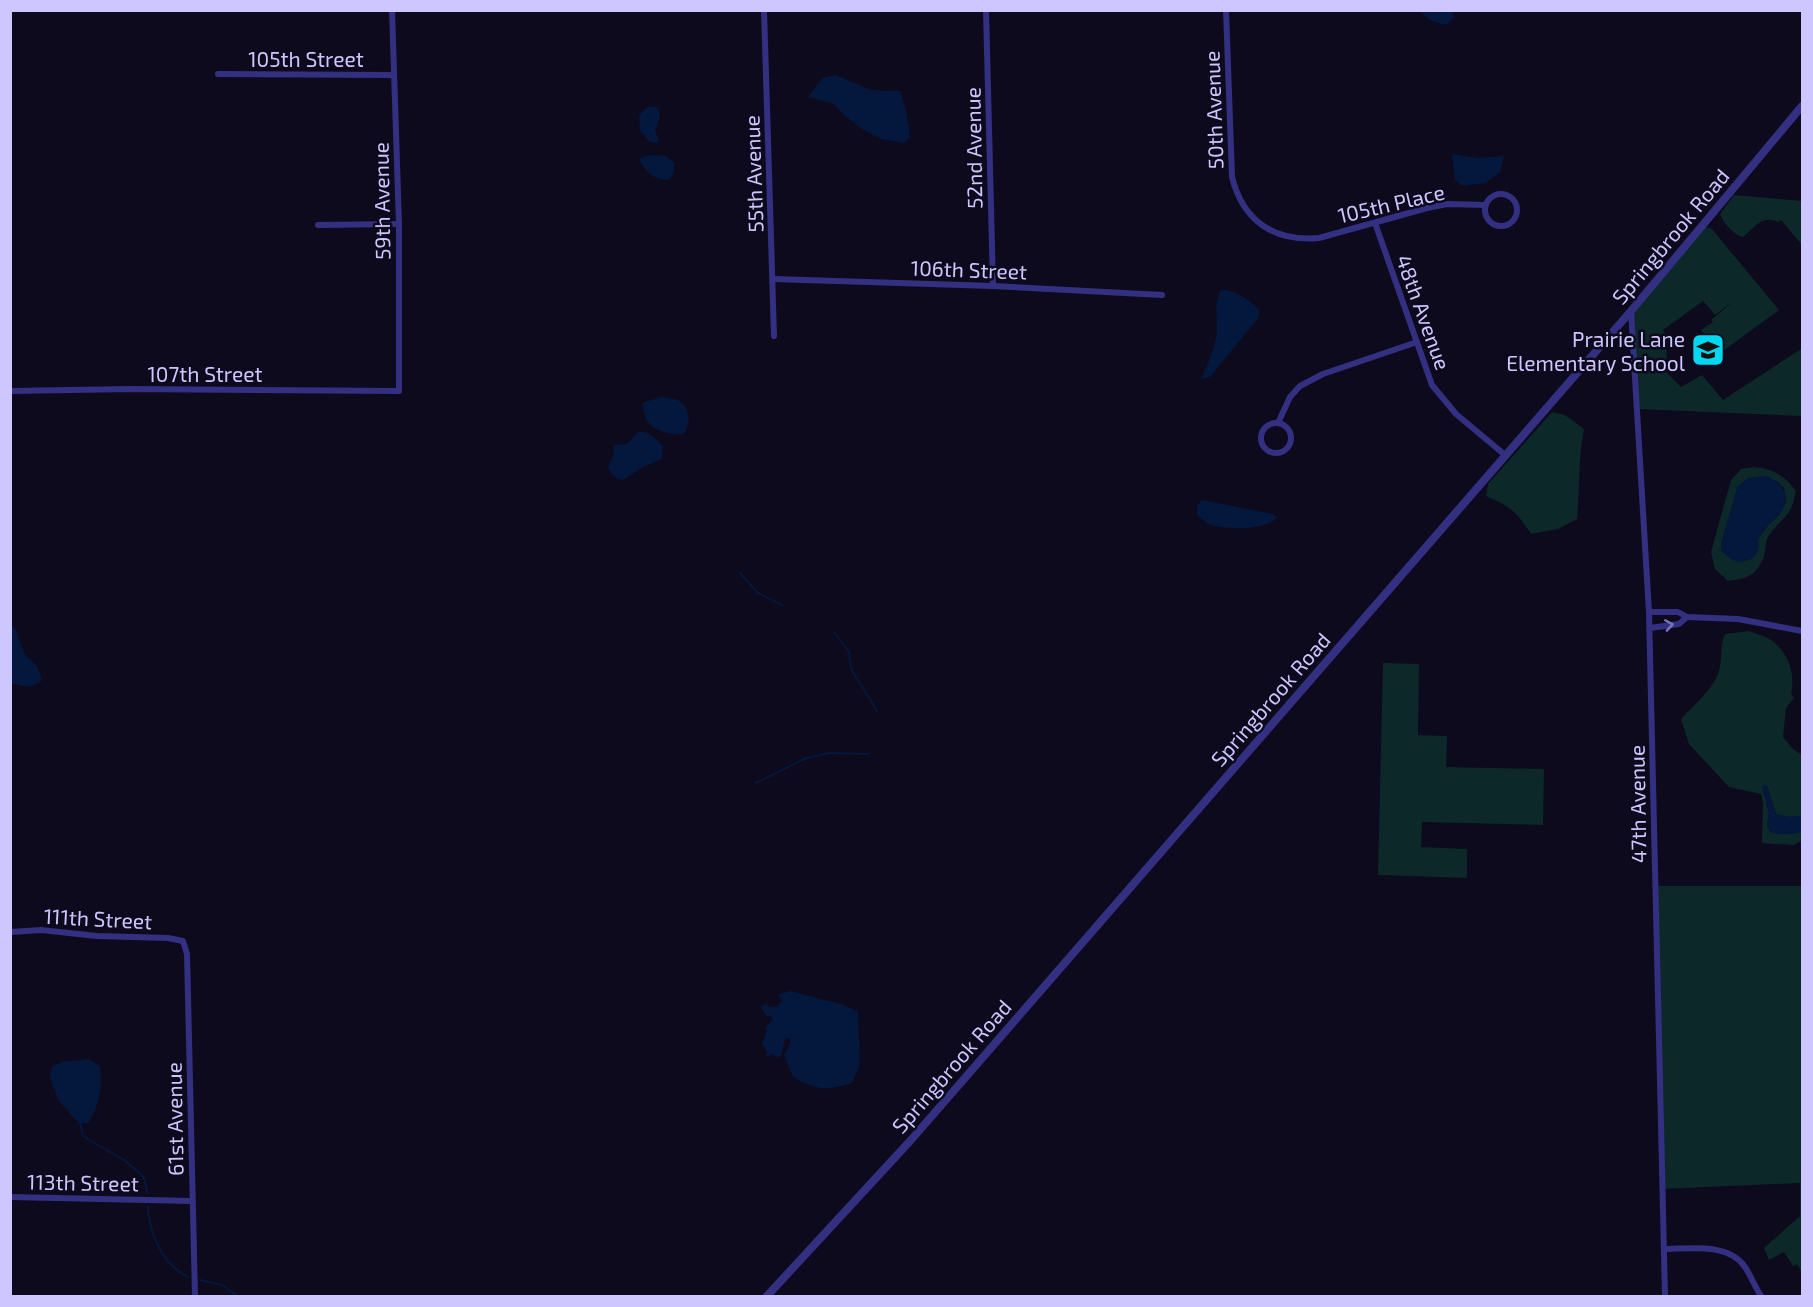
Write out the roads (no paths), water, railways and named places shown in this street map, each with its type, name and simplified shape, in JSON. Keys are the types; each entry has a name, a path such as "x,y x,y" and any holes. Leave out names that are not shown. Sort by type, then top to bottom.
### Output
{"street":[{"name":"59th Avenue","path":"392,10 399,224 399,391"},
{"name":"55th Avenue","path":"764,10 774,336"},
{"name":"52nd Avenue","path":"986,10 993,286"},
{"name":"50th Avenue","path":"1226,10 1232,177 1235,188 1246,209 1265,228 1288,237 1304,239"},
{"name":"105th Street","path":"218,74 393,75"},
{"name":"Springbrook Road","path":"767,1296 911,1140 1631,311 1803,106"},
{"name":"Springbrook Road","path":"1792,119 1803,111"},
{"name":"105th Place","path":"1503,194 1515,204 1516,214 1511,223 1496,226 1491,224 1485,215 1485,205 1492,197 1503,194"},
{"name":"105th Place","path":"1304,239 1318,238 1447,204 1485,205"},
{"name":"48th Avenue","path":"1375,223 1432,385 1456,414 1505,455"},
{"path":"318,225 399,224"},
{"name":"106th Street","path":"773,279 993,286 1162,295"},
{"name":"47th Avenue","path":"1631,311 1650,627 1665,1296"},
{"path":"1278,423 1290,397 1300,386 1323,374 1417,342"},
{"name":"107th Street","path":"10,391 130,389 399,391"},
{"path":"1278,423 1283,424 1290,431 1291,441 1286,450 1271,453 1263,447 1261,432 1268,424 1278,423"},
{"path":"1649,612 1678,612 1687,617 1738,619 1803,631"},
{"path":"1650,627 1679,624 1687,617"},
{"name":"111th Street","path":"10,932 41,930 97,936 168,938 183,941"},
{"name":"61st Avenue","path":"183,941 188,954 195,1296"},
{"name":"113th Street","path":"10,1197 192,1201"},
{"path":"1664,1249 1709,1249 1734,1256 1745,1266 1761,1296"}],"water":[{"path":"1419,11 1453,11 1454,18 1446,25 1432,21"},
{"path":"836,75 871,90 900,91 906,110 910,137 904,143 881,139 862,129 834,104 808,97 822,78"},
{"path":"654,106 659,109 659,120 655,130 659,141 656,143 650,142 640,131 639,115 648,107"},
{"path":"1452,154 1478,158 1504,156 1500,172 1485,183 1462,186 1455,180"},
{"path":"651,155 666,156 674,163 674,171 670,179 656,177 645,168 640,160"},
{"path":"1221,290 1232,291 1243,296 1260,312 1258,318 1210,377 1201,379 1216,339 1216,306"},
{"path":"661,397 678,400 686,407 689,422 684,434 660,430 647,420 642,403"},
{"path":"639,431 650,434 663,446 662,459 643,467 623,480 612,474 608,467 613,456 614,445 627,444"},
{"path":"1766,476 1782,487 1786,497 1783,509 1760,535 1758,550 1754,557 1747,561 1735,561 1721,550 1738,486 1748,478"},
{"path":"1202,500 1272,514 1277,517 1272,522 1255,527 1216,526 1197,515 1197,506"},
{"path":"11,625 15,629 25,655 37,666 42,680 35,685 23,686 11,683"},
{"path":"1762,786 1767,786 1776,814 1788,817 1802,816 1802,831 1786,834 1770,832 1767,825 1769,813"},
{"path":"790,991 841,1004 858,1012 860,1064 852,1083 821,1088 793,1077 784,1055 791,1042 789,1038 785,1039 781,1056 777,1057 772,1054 766,1057 767,1051 762,1043 767,1031 766,1027 773,1019 771,1016 766,1016 761,1007 765,1004 777,1007 782,1000 778,995"},
{"path":"89,1059 100,1066 99,1096 88,1123 80,1123 59,1101 50,1078 52,1067 61,1062"}],"waterway":[{"path":"740,573 758,593 782,605"},
{"path":"834,632 849,652 851,669 877,711"},
{"path":"756,783 804,759 828,753 869,754"},
{"path":"80,1123 83,1135 124,1160 143,1176 148,1194"},
{"path":"148,1206 151,1227 159,1248 171,1265 188,1277"},
{"path":"200,1280 222,1285 238,1296"}],"place":[{"name":"Prairie Lane Elementary School","path":"1708,350"}]}
